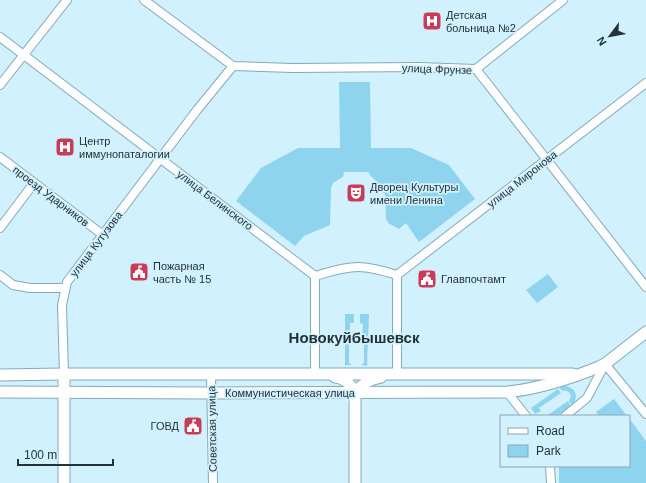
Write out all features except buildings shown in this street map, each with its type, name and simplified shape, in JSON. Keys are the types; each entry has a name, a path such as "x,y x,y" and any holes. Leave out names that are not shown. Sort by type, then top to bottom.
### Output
{"main road":[{"name":"Коммунистическая улица","path":"0,392 507,392 544,387 605,364 646,332"},
{"name":"улица Кутузова","path":"64,374 64,483"},
{"path":"315,374 342,378 349,383 355,393 355,483"},
{"path":"355,393 363,384 373,378 397,374"},
{"path":"505,374 507,392"},
{"name":"Коммунистическая улица","path":"0,375 577,374"}],"street":[{"path":"0,85 67,0"},
{"path":"144,0 233,66"},
{"path":"476,68 563,0"},
{"name":"улица Белинского","path":"0,37 315,276"},
{"name":"улица Фрунзе","path":"233,66 293,68 476,68 646,286"},
{"name":"улица Кутузова","path":"64,374 62,305 67,282 160,159 233,66"},
{"name":"улица Миронова","path":"397,274 646,83"},
{"name":"проезд Ударников","path":"0,157 103,235"},
{"path":"0,228 34,183"},
{"path":"315,374 315,276 338,269 357,267 376,269 397,274 397,374"},
{"path":"0,275 13,285 30,288 65,288"},
{"path":"566,415 587,398 605,364 646,414"},
{"name":"Советская улица","path":"211,374 212,483"},
{"path":"507,392 525,415"},
{"path":"550,467 551,483"}],"green space":[{"path":"339,82 370,82 371,148 411,148 449,165 475,199 419,242 406,223 399,229 388,223 386,218 385,193 381,192 378,183 369,174 369,172 344,172 343,177 333,183 331,188 330,225 304,236 295,246 236,201 261,168 298,148 340,148"},
{"path":"548,274 558,287 537,303 526,290"},
{"path":"345,314 354,314 354,323 350,323 349,363 351,365 345,365"},
{"path":"360,314 369,314 367,366 362,365 364,363 364,343 362,343 363,324 360,323"},
{"path":"565,386 574,390 576,399 572,405 569,401 571,396 570,393 567,391 562,391 559,387"},
{"path":"558,389 561,393 539,408 541,411 535,414 531,408"},
{"path":"614,399 626,415 598,415 596,412"},
{"path":"568,401 571,406 558,415 548,415"},
{"path":"630,419 646,441 646,483 559,483 559,467 630,467"}],"place":[{"name":"Детская больница №2","path":"432,21"},
{"name":"Центр иммунопаталогии","path":"65,147"},
{"name":"Дворец Культуры имени Ленина","path":"356,193"},
{"name":"Пожарная часть № 15","path":"139,272"},
{"name":"Главпочтамт","path":"427,279"},
{"name":"ГОВД","path":"193,426"}],"district":[{"name":"Новокуйбышевск","path":"354,337"}]}
